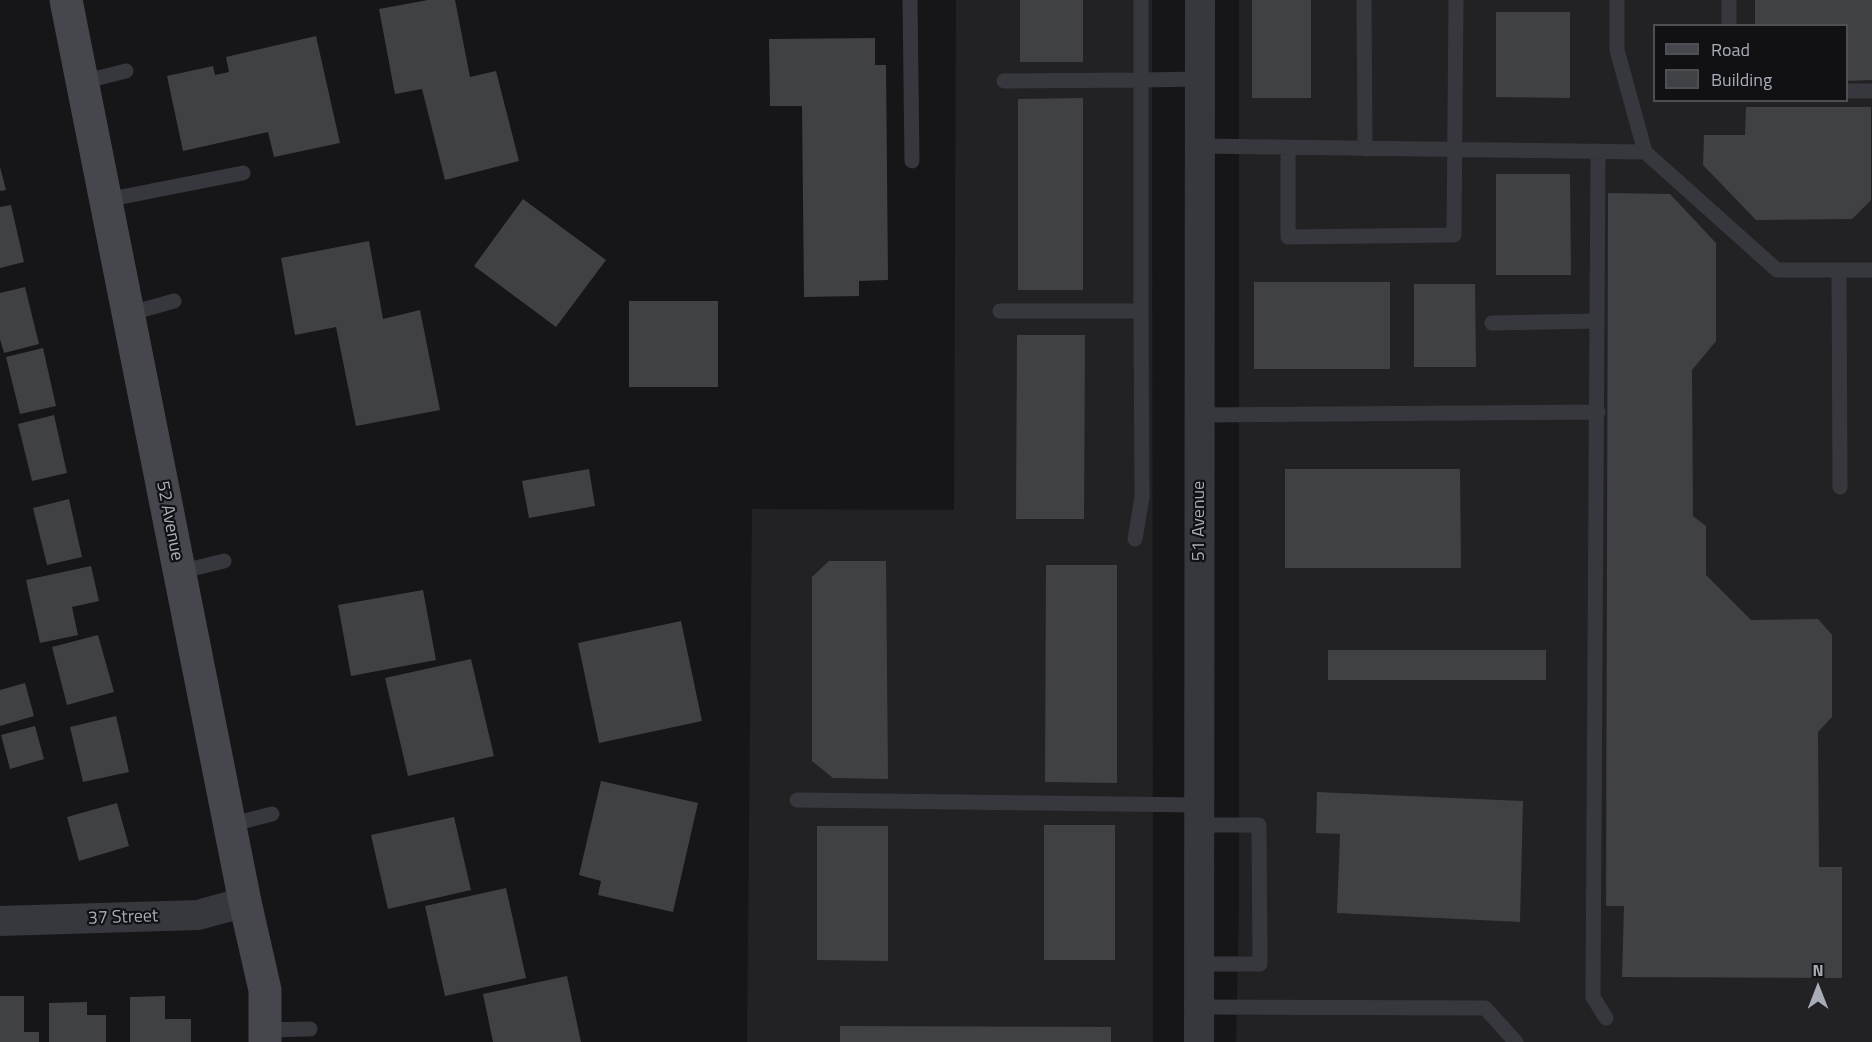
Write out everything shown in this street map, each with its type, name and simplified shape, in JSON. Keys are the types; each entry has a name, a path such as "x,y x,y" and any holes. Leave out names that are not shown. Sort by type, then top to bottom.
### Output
{"street":[{"name":"52 Avenue","path":"66,0 229,825 265,990 265,1036"},
{"name":"51 Avenue","path":"1199,1042 1200,0"},
{"name":"37 Street","path":"0,921 198,915 245,902"}],"lane":[{"path":"910,0 912,161"},
{"path":"1135,539 1142,497 1141,0"},
{"path":"1364,0 1365,148"},
{"path":"1288,147 1288,237 1454,235 1456,0"},
{"path":"1617,0 1617,50 1645,152 1777,270 1872,270"},
{"path":"1729,0 1729,24"},
{"path":"82,82 126,71"},
{"path":"1004,81 1201,79"},
{"path":"1848,91 1872,90"},
{"path":"1201,146 1645,152"},
{"path":"1598,152 1593,997 1606,1018"},
{"path":"106,200 243,173"},
{"path":"1839,270 1840,486"},
{"path":"128,314 174,301"},
{"path":"1000,311 1142,311"},
{"path":"1492,323 1597,321"},
{"path":"1200,416 1598,411"},
{"path":"179,572 224,561"},
{"path":"797,800 1200,815 1259,825 1260,964 1199,964"},
{"path":"229,825 272,814"},
{"path":"1199,1007 1485,1008 1516,1042"},
{"path":"265,1036 310,1029"}],"shaded area":[{"path":"956,0 1152,0 1153,1042 747,1042 752,509 954,510"},
{"path":"1239,0 1872,0 1872,1042 1236,1042 1239,905"}],"building":[{"path":"428,0 455,0 470,77 496,71 519,161 445,180 422,89 395,94 379,9"},
{"path":"1020,0 1083,0 1083,62 1020,62"},
{"path":"1252,0 1311,0 1311,98 1252,98"},
{"path":"1755,0 1872,0 1872,80 1848,81 1848,24 1755,24"},
{"path":"1496,12 1570,12 1570,98 1496,97"},
{"path":"316,36 340,143 274,157 268,132 183,151 167,76 213,66 215,75 229,72 226,57"},
{"path":"875,38 875,65 886,65 888,280 859,281 859,296 804,297 802,106 770,106 769,39"},
{"path":"1083,98 1083,290 1018,290 1018,99"},
{"path":"1746,107 1871,107 1871,200 1852,219 1756,220 1703,165 1704,135 1745,135"},
{"path":"0,167 6,190 0,191"},
{"path":"1496,174 1570,174 1571,275 1496,275"},
{"path":"1608,193 1670,194 1716,243 1716,341 1692,370 1693,516 1706,526 1706,575 1751,620 1818,619 1832,635 1832,717 1818,732 1819,867 1842,867 1842,978 1622,977 1624,906 1606,906"},
{"path":"523,199 606,260 556,327 474,266"},
{"path":"11,205 24,262 0,268 0,207"},
{"path":"369,241 383,319 420,310 440,410 356,426 336,327 295,335 281,258"},
{"path":"1254,282 1390,282 1390,369 1254,369"},
{"path":"1414,284 1475,284 1476,367 1414,367"},
{"path":"25,287 39,344 4,353 0,339 0,293"},
{"path":"629,301 718,301 718,387 629,387"},
{"path":"1017,335 1085,335 1084,519 1016,519"},
{"path":"43,348 56,406 20,414 6,357"},
{"path":"54,415 67,473 32,481 18,424"},
{"path":"589,469 595,506 529,518 522,481"},
{"path":"1285,469 1460,469 1461,568 1285,568"},
{"path":"69,499 82,557 47,565 33,508"},
{"path":"829,561 886,561 888,779 833,778 812,761 812,577"},
{"path":"1046,565 1117,565 1117,783 1045,782"},
{"path":"91,566 99,601 72,607 78,635 40,643 26,580"},
{"path":"423,590 436,660 351,676 338,605"},
{"path":"681,621 702,721 599,743 578,643"},
{"path":"98,635 114,692 67,705 52,647"},
{"path":"1328,650 1546,650 1546,680 1328,680"},
{"path":"471,659 494,756 408,776 385,678"},
{"path":"25,683 34,716 0,726 0,690"},
{"path":"116,716 129,772 83,782 70,727"},
{"path":"35,726 44,759 10,769 1,735"},
{"path":"601,781 698,803 673,912 598,895 601,881 579,875"},
{"path":"1317,792 1523,801 1520,922 1337,913 1340,834 1316,833"},
{"path":"117,803 129,846 79,861 67,817"},
{"path":"454,817 471,890 388,909 371,835"},
{"path":"1044,825 1115,825 1115,960 1044,960"},
{"path":"817,826 888,826 888,961 817,960"},
{"path":"506,888 526,978 445,996 425,906"},
{"path":"567,976 581,1042 493,1042 483,994"},
{"path":"0,996 24,996 24,1032 39,1032 39,1042 0,1042"},
{"path":"165,996 165,1019 191,1019 191,1042 130,1042 130,997"},
{"path":"87,1002 87,1015 106,1015 106,1042 49,1042 49,1003"},
{"path":"840,1026 1111,1027 1111,1042 840,1042"}]}
